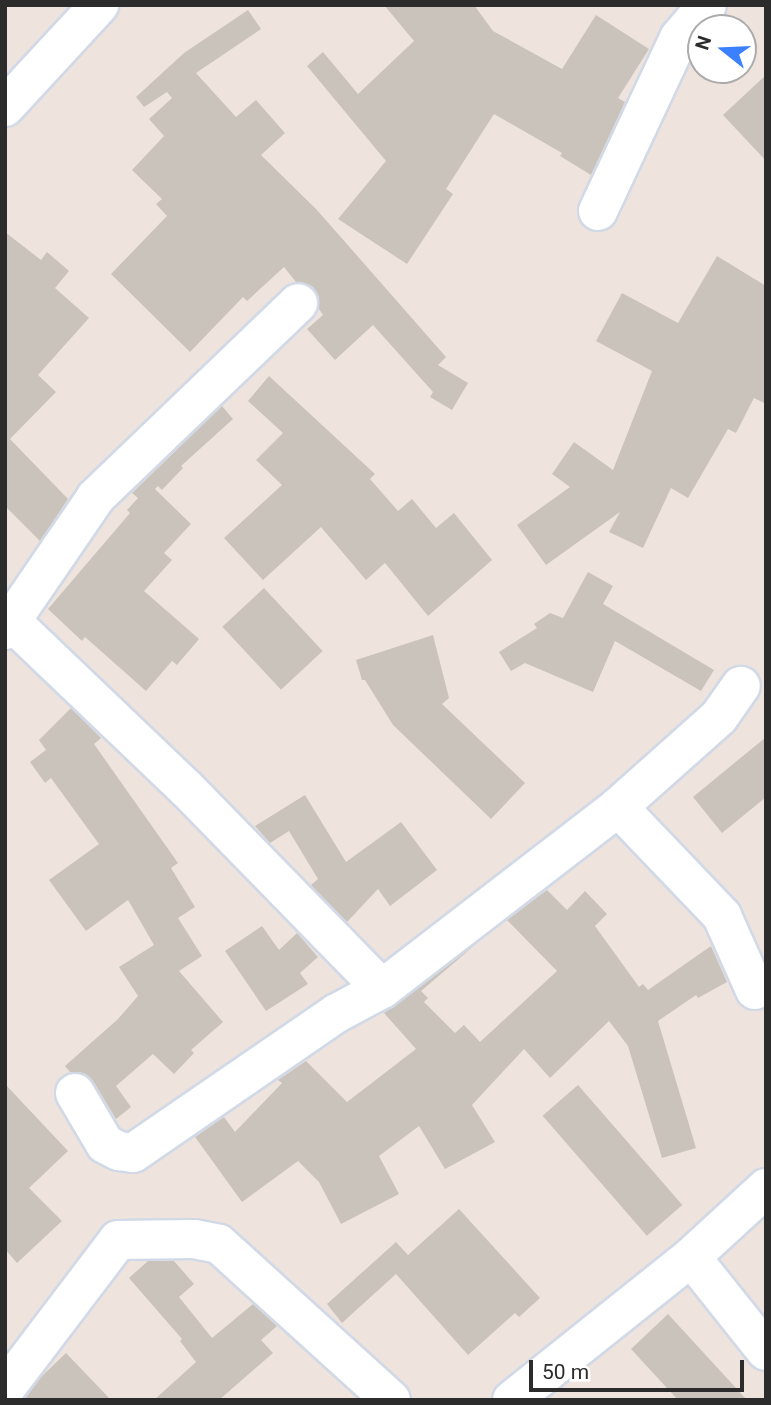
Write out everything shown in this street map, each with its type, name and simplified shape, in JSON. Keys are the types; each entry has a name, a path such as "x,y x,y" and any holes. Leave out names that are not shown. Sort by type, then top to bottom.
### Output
{"street":[{"path":"5,107 99,5"},
{"path":"598,211 679,38 707,5"},
{"path":"298,303 96,497 9,626 187,789 382,989"},
{"path":"75,1093 105,1144 119,1151 134,1153 337,1013 382,989 618,807 719,718 741,686"},
{"path":"618,807 722,916 755,990"},
{"path":"512,1400 691,1257 766,1188"},
{"path":"5,1389 118,1240 194,1239 219,1244 391,1400"},
{"path":"691,1257 766,1351"}],"building":[{"path":"384,5 474,5 493,31 562,69 596,15 649,49 618,98 625,102 591,175 560,156 562,153 494,114 446,189 453,194 407,264 338,219 386,161 307,66 323,52 358,94 414,41"},
{"path":"248,10 261,29 196,73 236,117 256,100 285,133 261,155 317,210 446,357 438,365 468,383 452,410 430,397 433,392 373,325 335,360 307,329 323,315 319,309 319,297 313,287 296,282 284,267 247,301 243,297 190,352 111,274 167,216 156,204 162,199 132,170 164,136 149,119 172,98 167,92 144,107 136,97 184,53"},
{"path":"766,75 766,161 723,115"},
{"path":"5,232 41,260 47,252 69,271 55,288 89,318 38,375 56,392 10,439 68,499 40,541 5,506"},
{"path":"717,256 766,286 766,404 754,398 736,433 728,429 688,498 671,488 643,548 609,532 620,512 546,565 517,525 570,487 552,474 574,442 613,470 652,371 596,341 622,293 678,323"},
{"path":"269,376 375,474 370,479 398,511 412,499 436,528 454,513 492,560 428,616 385,563 366,580 321,527 263,580 224,538 282,485 256,460 283,433 248,401"},
{"path":"222,406 233,419 181,466 183,468 162,490 158,486 155,489 191,524 164,553 172,560 144,591 199,639 177,665 172,661 146,691 85,637 82,641 48,609 130,513 127,510 138,498 132,493"},
{"path":"588,572 613,586 603,604 714,670 701,691 615,641 593,692 525,663 511,671 499,652 537,628 534,624 550,613 563,618"},
{"path":"264,588 323,651 281,690 222,627"},
{"path":"433,635 449,698 442,704 525,783 491,819 393,725 365,680 362,680 356,660"},
{"path":"71,708 101,738 94,744 178,863 171,868 195,907 178,918 202,956 179,971 223,1022 191,1050 194,1053 174,1074 153,1054 116,1086 131,1107 116,1119 93,1081 85,1074 70,1072 65,1066 118,1019 138,996 119,967 154,945 128,900 86,931 49,880 99,844 51,778 45,783 30,762 46,750 39,740"},
{"path":"766,737 766,797 722,833 693,797"},
{"path":"305,795 346,862 401,822 437,870 390,906 378,889 347,922 311,885 318,879 289,831 270,843 255,826"},
{"path":"547,890 567,910 585,891 607,914 595,926 639,987 643,984 648,990 711,946 727,982 698,998 696,995 658,1021 696,1148 662,1158 628,1046 609,1021 550,1078 524,1049 472,1105 495,1142 445,1169 419,1126 379,1156 399,1194 341,1224 319,1182 298,1161 242,1202 195,1137 224,1117 235,1132 282,1083 278,1080 306,1061 347,1102 416,1049 384,1013 475,945 421,991 428,998 424,1002 455,1033 464,1025 480,1042 557,971 507,920"},
{"path":"262,926 279,950 297,933 318,957 300,973 308,984 266,1011 225,951"},
{"path":"5,1084 68,1151 29,1188 62,1221 17,1263 5,1249"},
{"path":"578,1085 682,1205 647,1236 543,1116"},
{"path":"459,1209 540,1298 519,1317 515,1313 468,1355 396,1274 342,1323 327,1304 396,1242 408,1255"},
{"path":"148,1261 174,1261 194,1284 179,1297 212,1338 253,1304 277,1326 261,1340 273,1353 219,1400 154,1400 196,1362 180,1341 182,1339 129,1278"},
{"path":"668,1314 747,1400 678,1400 631,1349"},
{"path":"66,1353 111,1400 24,1400 42,1376"}]}
